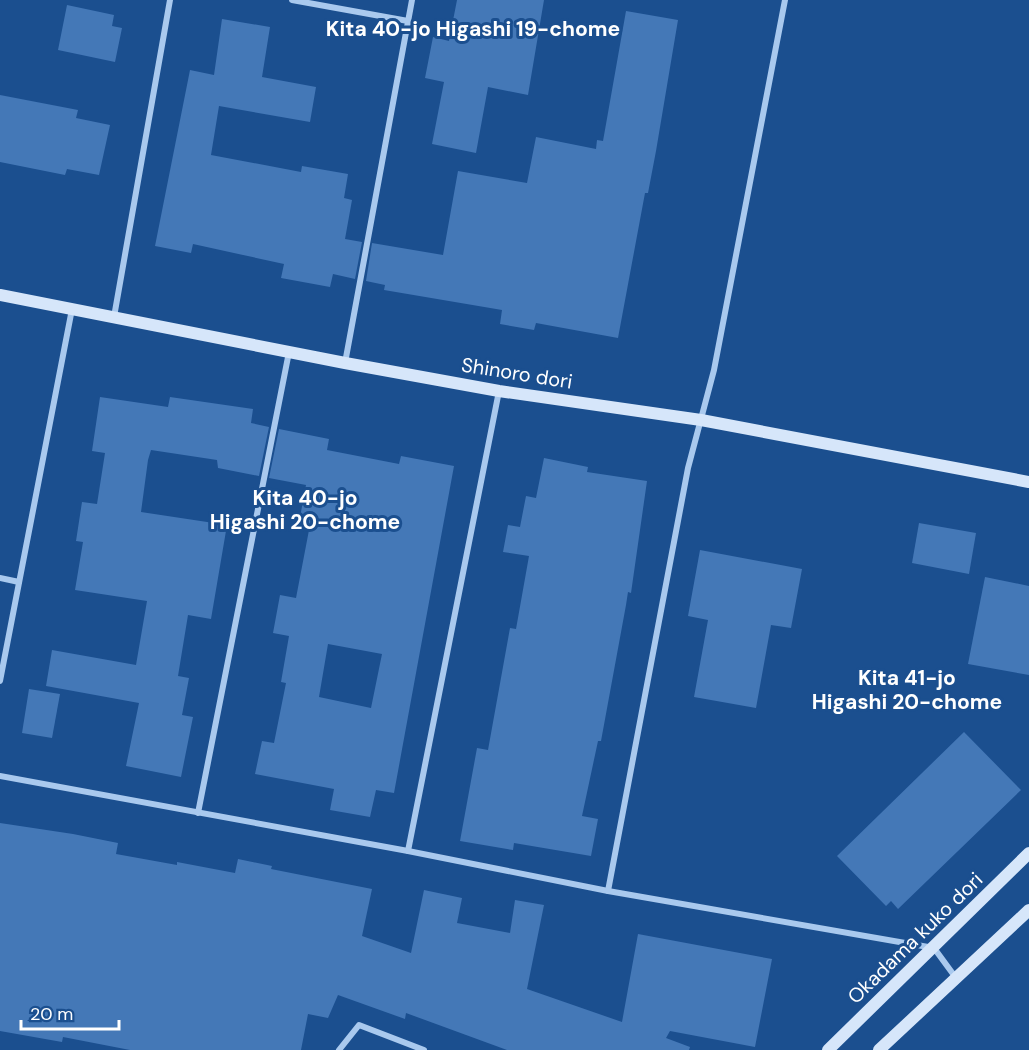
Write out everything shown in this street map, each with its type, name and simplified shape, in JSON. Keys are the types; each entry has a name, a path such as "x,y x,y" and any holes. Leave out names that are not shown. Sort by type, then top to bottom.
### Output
{"street":[{"path":"114,317 170,0"},
{"path":"292,0 408,21"},
{"path":"345,363 412,0"},
{"path":"608,891 688,468 714,370 785,0"},
{"name":"Shinoro dori","path":"0,295 499,391 701,420 1029,482"},
{"path":"0,681 72,309"},
{"path":"198,813 289,352"},
{"path":"408,851 499,391"},
{"path":"0,578 19,582"},
{"path":"0,776 408,851 608,891 934,948 956,978"},
{"name":"Okadama kuko dori","path":"828,1050 1029,854"},
{"path":"879,1050 1029,910"},
{"path":"339,1050 359,1025 424,1050"}],"building":[{"path":"457,0 544,0 528,95 488,87 476,153 432,144 444,82 425,78 433,37 449,41"},
{"path":"67,5 114,15 112,26 122,28 115,62 58,50"},
{"path":"626,11 678,20 656,151 648,193 645,193 618,338 536,323 534,330 500,324 502,310 384,290 385,285 366,281 372,243 443,255 458,171 527,183 536,137 596,149 597,140 603,141"},
{"path":"222,19 270,27 262,77 316,87 310,122 219,106 211,155 301,172 302,166 348,174 344,198 352,200 345,239 362,242 355,279 333,274 330,287 281,278 284,264 193,244 191,253 155,246 190,70 214,75"},
{"path":"0,95 78,110 76,118 110,125 99,175 67,169 65,175 0,162"},
{"path":"100,397 168,407 170,397 253,409 251,423 269,427 259,476 218,468 217,460 151,450 148,460 141,512 227,525 211,619 188,615 178,676 189,678 182,715 193,717 181,777 126,766 139,703 46,686 52,650 136,665 147,601 75,590 83,542 76,541 82,502 97,504 105,453 92,451"},
{"path":"279,429 329,439 327,450 399,464 401,456 454,466 394,793 376,790 370,817 330,810 334,789 255,774 262,741 274,743 286,683 281,682 289,636 273,633 280,595 296,598 309,530 298,528 306,485 269,478","holes":["328,644 382,654 371,708 319,697"]},
{"path":"544,458 588,467 587,472 647,481 631,593 628,592 601,741 598,741 582,816 598,819 591,856 514,843 513,850 460,841 477,748 488,750 510,628 516,629 529,556 503,552 508,525 520,527 526,496 536,498"},
{"path":"919,523 976,533 969,574 912,563"},
{"path":"700,550 802,569 791,628 771,625 756,708 694,697 708,620 688,616"},
{"path":"985,577 1029,586 1029,675 968,664"},
{"path":"29,689 60,694 52,738 22,733"},
{"path":"964,732 1021,790 898,909 891,901 886,906 837,856"},
{"path":"0,823 118,843 116,854 177,865 177,862 235,873 238,859 272,866 271,869 372,889 362,936 411,953 424,890 462,898 457,923 510,933 515,900 544,905 527,989 622,1022 638,934 772,959 755,1047 670,1031 666,1038 690,1047 689,1050 507,1050 406,1013 405,1019 338,995 328,1018 308,1014 301,1050 130,1050 63,1037 62,1042 0,1031"}],"district":[{"name":"Kita 40-jo Higashi 19-chome","path":"473,29"},
{"name":"Kita 40-jo Higashi 20-chome","path":"305,510"},
{"name":"Kita 41-jo Higashi 20-chome","path":"907,690"}]}
